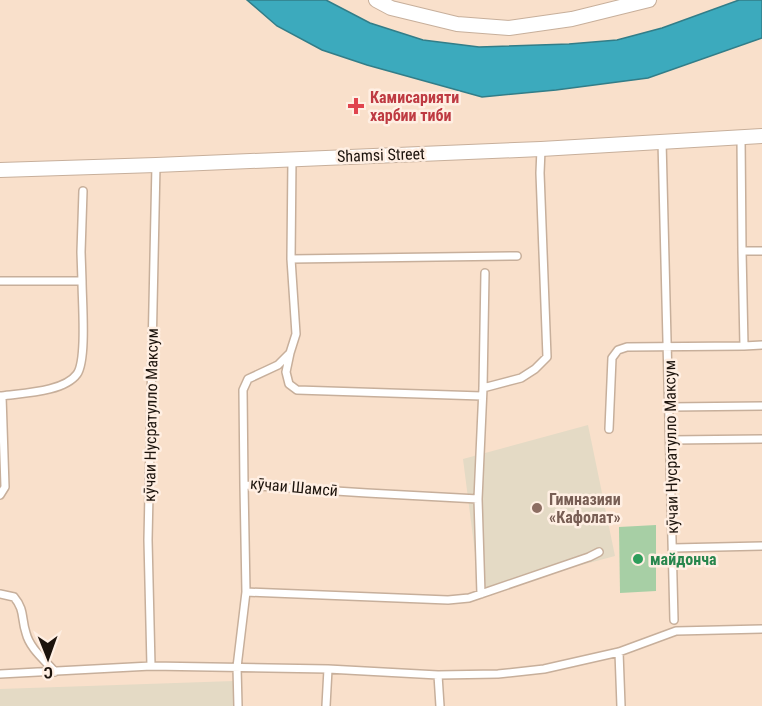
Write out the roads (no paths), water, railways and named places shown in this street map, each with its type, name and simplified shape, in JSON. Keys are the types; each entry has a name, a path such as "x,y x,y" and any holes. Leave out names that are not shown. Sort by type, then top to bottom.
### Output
{"street":[{"path":"376,0 391,8 458,24 509,28 572,19 649,0"},
{"name":"Shamsi Street","path":"0,170 541,148 762,136"}],"lane":[{"path":"741,137 744,346"},
{"name":"кӯчаи Нусратулло Максум","path":"662,141 674,620"},
{"path":"292,159 291,259 296,334 286,372 289,384 297,390 482,392 521,378 547,357 541,148"},
{"name":"кӯчаи Нусратулло Максум","path":"151,666 148,540 156,165"},
{"path":"0,495 5,488 1,396 47,390 63,384 77,374 83,359 81,252 83,191"},
{"path":"742,251 762,251"},
{"path":"291,259 517,256"},
{"path":"481,594 478,498 485,273"},
{"path":"0,281 82,281"},
{"path":"609,429 612,358 618,350 627,347 762,345"},
{"name":"кӯчаи Шамсӣ","path":"290,353 278,365 248,379 243,390 244,485 478,498"},
{"path":"670,407 762,406"},
{"path":"671,440 762,440"},
{"path":"238,706 237,667 246,592 244,485"},
{"name":"кӯчаи Нусратулло Максум","path":"673,548 762,546"},
{"path":"246,592 448,600 469,598 599,552"},
{"path":"0,594 14,597 20,605 31,646 56,672"},
{"path":"0,674 151,666 328,669 438,675 498,674 544,669 619,652 676,631 762,629"},
{"path":"619,652 621,706"},
{"path":"326,706 328,669"},
{"path":"438,675 440,706"}],"water":[{"path":"247,0 326,0 370,23 423,40 479,47 617,40 662,28 739,0 762,0 762,38 648,78 482,97 322,50 277,26"}],"place":[{"name":"Камисарияти харбии тиби","path":"356,106"},
{"name":"Гимназияи «Кафолат»","path":"537,508"},
{"name":"майдонча","path":"638,559"}]}
